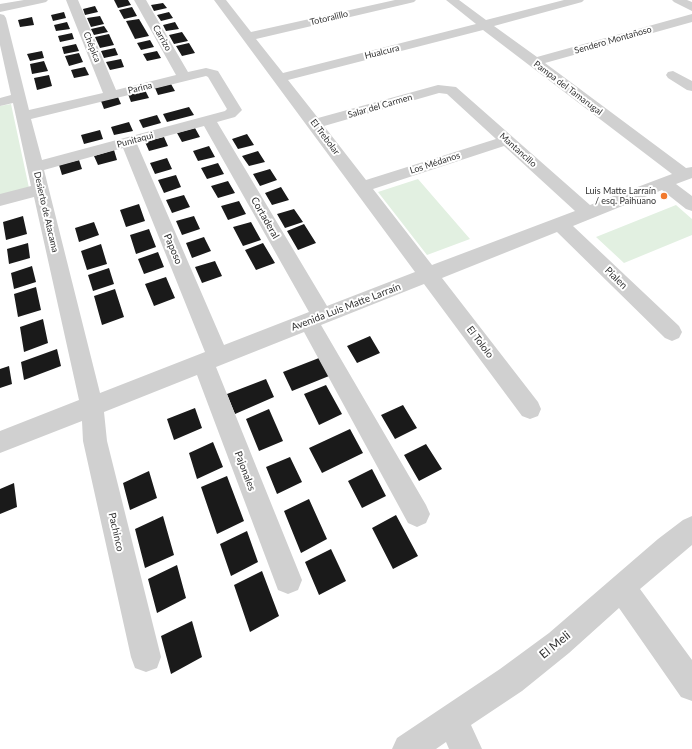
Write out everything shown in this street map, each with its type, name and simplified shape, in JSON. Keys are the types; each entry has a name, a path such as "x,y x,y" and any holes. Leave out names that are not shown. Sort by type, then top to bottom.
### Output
{"street":[{"path":"0,8 42,0"},
{"name":"Chépica","path":"72,0 111,95"},
{"name":"Carrizo","path":"140,0 184,77"},
{"name":"El Trebolar","path":"223,0 248,37 429,274"},
{"name":"Totoralillo","path":"248,37 410,0"},
{"name":"Pampa del Tamarugal","path":"452,0 688,174"},
{"name":"Hualcura","path":"279,78 578,0"},
{"path":"678,0 692,7"},
{"name":"Desierto de Atacama","path":"0,18 92,406"},
{"name":"Sendero Montañoso","path":"535,62 692,18"},
{"name":"Parina","path":"24,116 206,72 212,72 235,108 234,111"},
{"path":"673,75 692,87"},
{"name":"Salar del Carmen","path":"315,124 438,89 446,89"},
{"name":"Mantancillo","path":"446,89 454,92 588,212"},
{"path":"0,102 19,98"},
{"name":"Punitaqui","path":"36,167 208,120 234,111"},
{"name":"Cortaderal","path":"208,120 315,319 417,514"},
{"name":"Los Médanos","path":"362,187 507,140"},
{"name":"Paposo","path":"128,142 210,360"},
{"name":"Avenida Luis Matte Larraín","path":"0,442 688,174"},
{"path":"664,183 692,205"},
{"path":"0,200 41,189"},
{"name":"Pialen","path":"560,224 672,332"},
{"name":"El Tololo","path":"429,274 530,409"},
{"name":"Pajonales","path":"210,360 288,580"},
{"name":"Pachinco","path":"92,406 95,441 146,657"},
{"name":"El Meli","path":"408,749 511,680 559,643 621,587 692,529"},
{"path":"621,587 692,686"},
{"path":"452,720 466,749"}],"green space":[{"path":"11,104 29,188 0,196 0,106"},
{"path":"418,179 470,239 427,255 378,192"},
{"path":"676,205 692,219 692,235 624,263 596,237"}],"building":[{"path":"114,0 128,0 131,5 118,8"},
{"path":"163,3 167,8 154,11 151,5"},
{"path":"95,6 98,12 85,15 83,9"},
{"path":"132,7 137,16 124,19 119,10"},
{"path":"64,12 66,18 53,21 51,15"},
{"path":"169,12 173,18 161,21 157,15"},
{"path":"100,16 104,24 91,27 87,18"},
{"path":"32,17 34,25 20,27 18,20"},
{"path":"139,19 149,36 135,39 126,21"},
{"path":"67,22 70,29 56,31 54,25"},
{"path":"175,22 179,29 166,31 163,25"},
{"path":"104,26 108,32 94,35 91,29"},
{"path":"182,32 188,41 174,44 169,35"},
{"path":"72,33 74,39 60,42 58,36"},
{"path":"109,34 114,45 100,48 95,37"},
{"path":"150,40 154,47 141,50 137,43"},
{"path":"189,43 195,53 182,56 176,46"},
{"path":"76,44 79,51 64,54 62,47"},
{"path":"115,48 118,55 104,58 101,51"},
{"path":"42,51 44,58 30,61 27,54"},
{"path":"157,51 161,58 147,61 143,54"},
{"path":"79,53 83,62 69,66 65,56"},
{"path":"121,59 124,67 110,70 106,62"},
{"path":"44,61 48,71 32,74 30,64"},
{"path":"85,67 89,75 74,78 71,70"},
{"path":"49,75 52,86 37,90 34,78"},
{"path":"171,84 175,91 158,95 155,88"},
{"path":"145,90 149,98 131,102 128,94"},
{"path":"118,97 121,104 104,109 101,101"},
{"path":"189,107 194,115 167,122 163,114"},
{"path":"157,115 161,123 143,128 139,120"},
{"path":"129,122 133,131 114,135 111,127"},
{"path":"195,128 200,137 182,142 177,133"},
{"path":"100,130 103,139 84,144 81,135"},
{"path":"247,134 254,145 238,149 232,139"},
{"path":"164,137 168,146 149,151 145,142"},
{"path":"209,146 215,157 198,161 193,151"},
{"path":"114,150 117,160 98,165 94,156"},
{"path":"258,151 265,162 249,166 242,156"},
{"path":"167,158 172,169 155,174 150,163"},
{"path":"79,160 82,169 62,175 59,165"},
{"path":"218,163 224,174 207,179 201,168"},
{"path":"270,169 277,180 260,186 253,174"},
{"path":"176,175 181,187 164,193 158,180"},
{"path":"228,181 235,193 218,198 211,186"},
{"path":"281,187 289,200 272,205 265,193"},
{"path":"184,195 190,207 172,213 166,200"},
{"path":"239,201 246,214 228,220 221,206"},
{"path":"139,204 145,221 126,227 120,210"},
{"path":"294,209 303,222 285,228 277,214"},
{"path":"23,216 27,234 6,240 3,222"},
{"path":"194,216 200,229 182,235 176,221"},
{"path":"94,222 99,235 79,242 75,228"},
{"path":"251,222 261,240 243,246 233,227"},
{"path":"304,224 316,243 298,250 287,231"},
{"path":"149,229 156,247 136,254 130,235"},
{"path":"204,237 211,251 192,258 186,243"},
{"path":"28,243 30,258 9,264 7,249"},
{"path":"263,243 275,263 256,270 245,250"},
{"path":"101,244 107,264 87,270 81,251"},
{"path":"158,252 164,267 144,274 138,259"},
{"path":"215,261 222,276 202,283 195,267"},
{"path":"32,266 36,282 14,289 11,273"},
{"path":"109,268 114,284 93,291 88,275"},
{"path":"166,277 175,298 154,306 145,284"},
{"path":"36,287 41,310 18,317 14,294"},
{"path":"115,289 124,317 102,325 94,296"},
{"path":"43,319 48,343 24,352 20,327"},
{"path":"370,336 380,353 357,363 347,346"},
{"path":"57,349 61,366 24,380 21,362"},
{"path":"319,358 329,376 292,391 283,372"},
{"path":"9,366 12,384 0,388 0,369"},
{"path":"266,379 274,397 235,414 227,394"},
{"path":"326,385 342,414 319,425 304,394"},
{"path":"403,405 417,428 395,439 381,415"},
{"path":"195,408 202,428 174,440 167,419"},
{"path":"269,409 283,441 259,451 246,419"},
{"path":"350,429 363,453 322,473 309,448"},
{"path":"213,442 223,467 197,479 189,453"},
{"path":"426,444 442,469 419,481 404,455"},
{"path":"290,457 302,482 277,494 266,467"},
{"path":"372,469 386,496 362,508 348,481"},
{"path":"149,471 157,498 130,510 123,483"},
{"path":"227,476 244,521 217,534 201,487"},
{"path":"14,483 17,507 0,514 0,489"},
{"path":"309,499 327,539 301,553 284,511"},
{"path":"396,515 418,556 393,569 372,528"},
{"path":"163,516 174,555 145,568 135,529"},
{"path":"247,531 258,562 231,576 220,544"},
{"path":"331,549 346,581 319,595 305,562"},
{"path":"177,565 186,598 157,613 148,579"},
{"path":"262,571 279,616 250,632 234,585"},
{"path":"192,621 202,657 171,674 161,636"}],"place":[{"name":"Luis Matte Larraín / esq. Paihuano","path":"664,196"}]}
